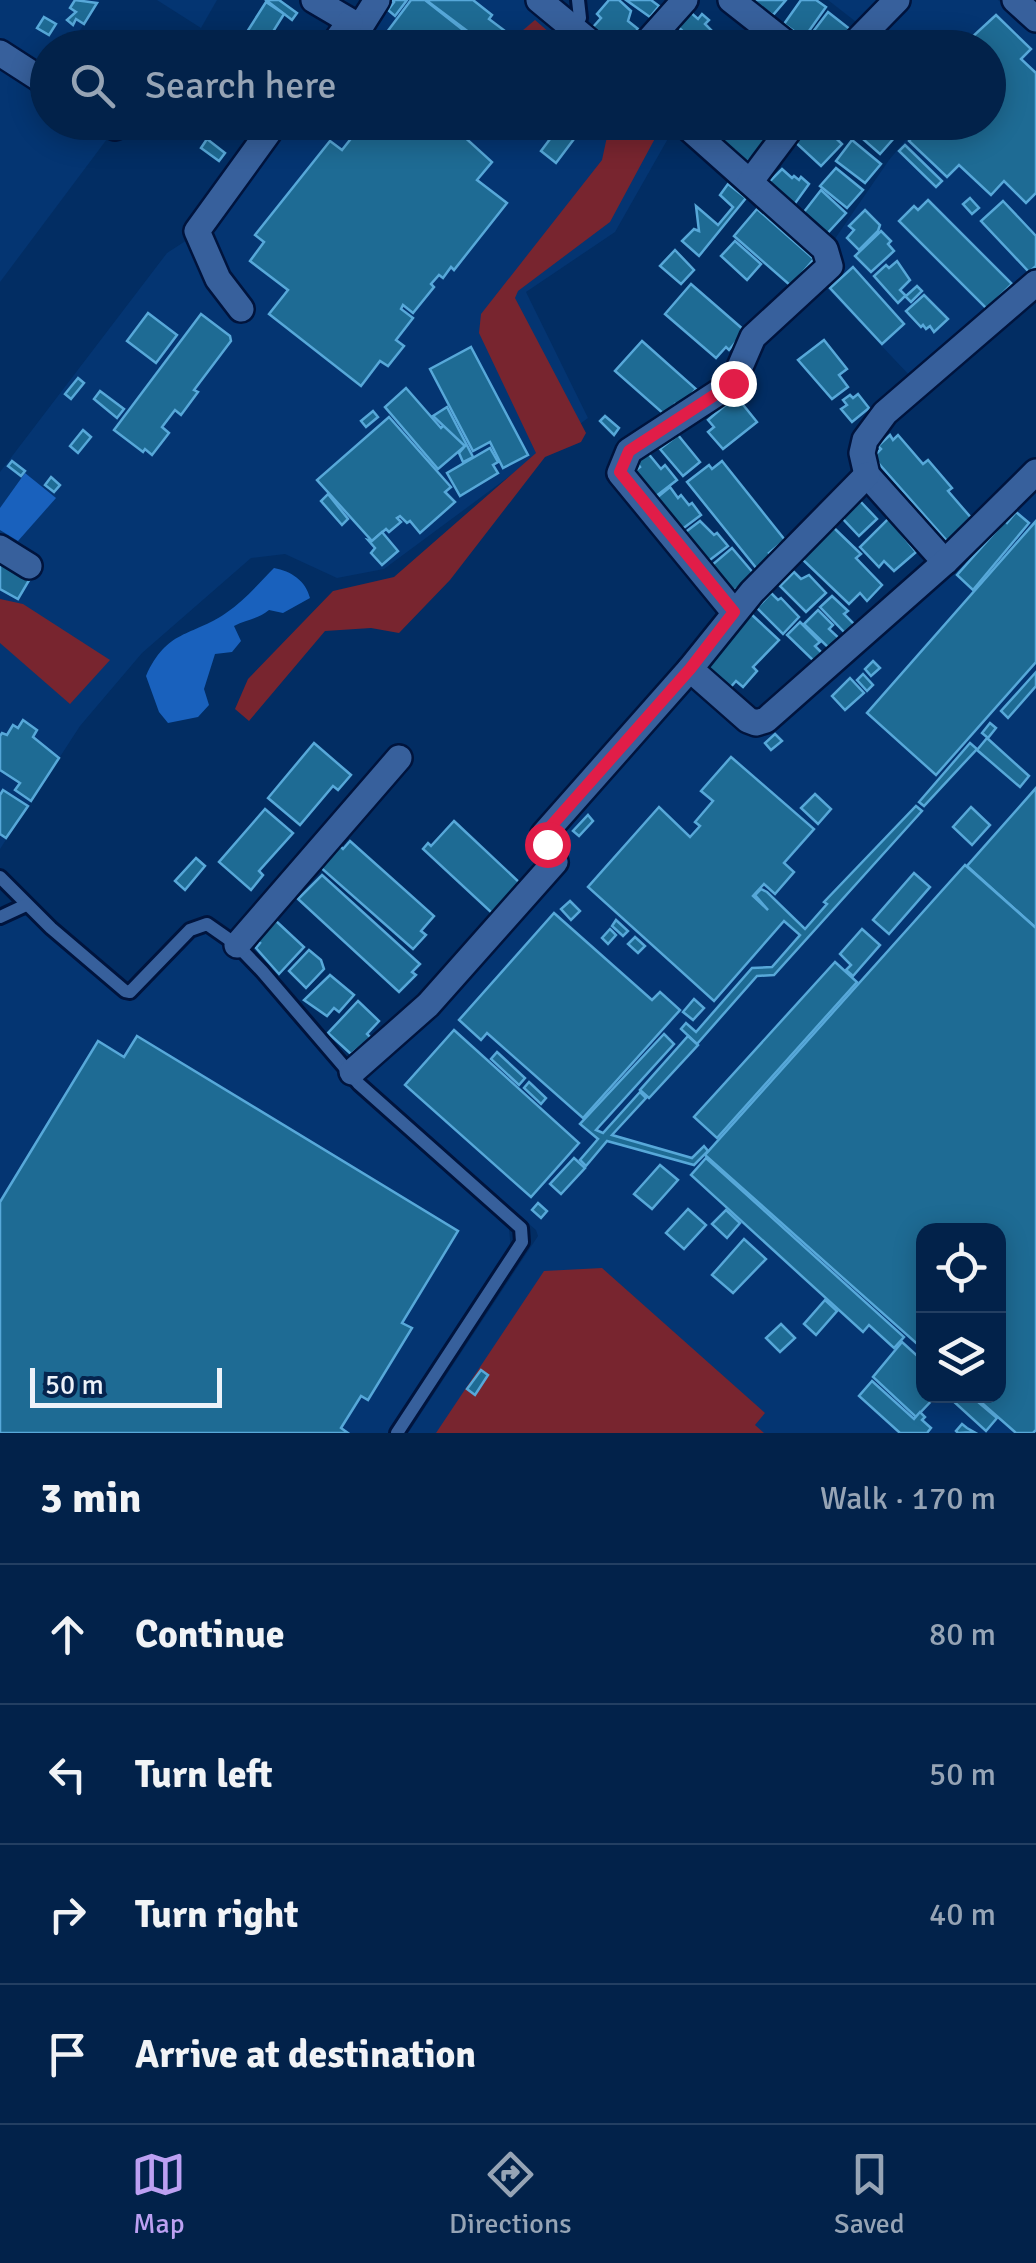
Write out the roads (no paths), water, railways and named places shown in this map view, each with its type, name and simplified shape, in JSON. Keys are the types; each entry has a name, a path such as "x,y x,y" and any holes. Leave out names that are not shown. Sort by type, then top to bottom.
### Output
{"street":[{"path":"314,0 360,27 378,0"},
{"path":"539,0 578,30"},
{"path":"658,30 685,0"},
{"path":"731,0 769,30"},
{"path":"868,30 897,0"},
{"path":"1015,0 1036,19"},
{"path":"344,30 350,22"},
{"path":"0,53 30,72"},
{"path":"241,309 218,278 197,231 263,140"},
{"path":"702,140 824,250 830,266 753,336 733,383 629,451 620,472 734,612"},
{"path":"750,182 782,140"},
{"path":"945,562 868,475 862,453 865,440 885,413 1036,283"},
{"path":"690,669 748,720 756,724 766,720 945,562 1036,472"},
{"path":"352,1072 428,1005 555,862 544,834 690,669 734,612 868,475"},
{"path":"0,548 28,566"},
{"path":"237,945 399,758"}],"lane":[{"path":"574,26 580,18 578,0"},
{"path":"0,877 95,968 130,992 190,930 206,924 237,945 359,1084 520,1228 522,1242 397,1433"},
{"path":"0,916 26,905"}]}
